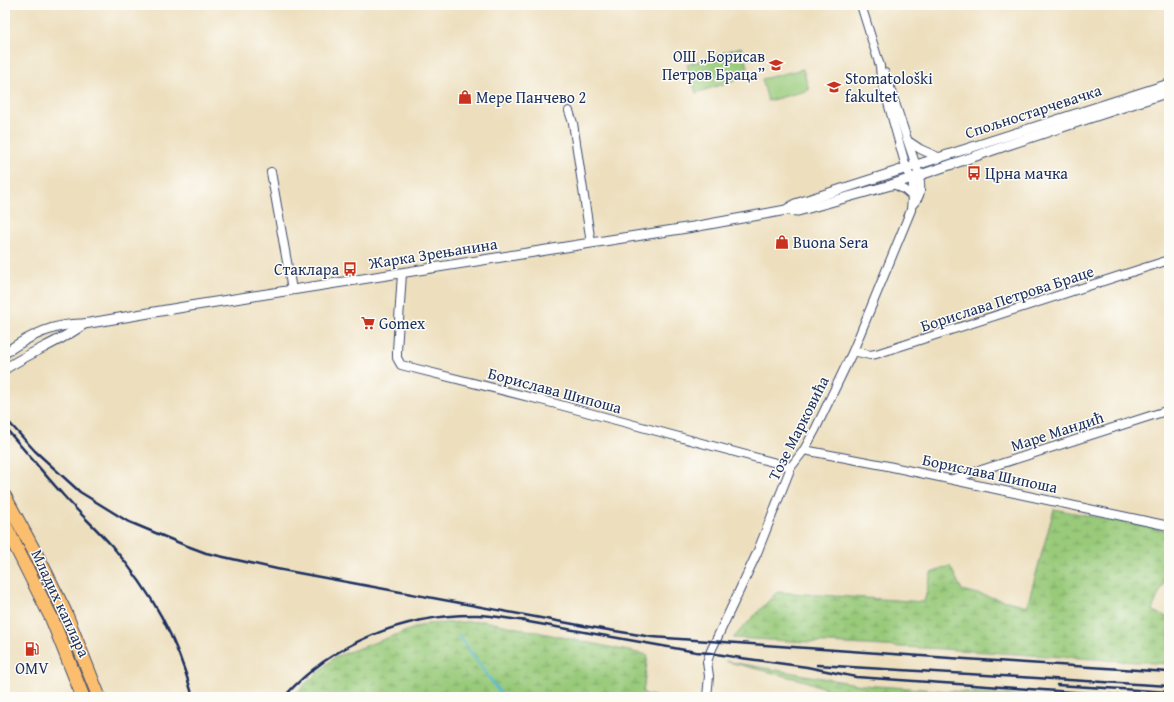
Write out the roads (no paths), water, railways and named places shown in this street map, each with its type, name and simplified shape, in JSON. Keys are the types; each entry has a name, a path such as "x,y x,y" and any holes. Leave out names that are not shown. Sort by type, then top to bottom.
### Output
{"highway":[{"name":"Младих каплара","path":"5,498 45,571 65,612 99,697"},
{"name":"Младих каплара","path":"5,525 52,619 83,697"}],"street":[{"path":"861,5 880,66"},
{"name":"Тозе Марковића","path":"880,66 886,75 916,164 915,177"},
{"name":"Тозе Марковића","path":"707,697 709,676 707,662 756,553 791,467 804,450 853,351 909,215 912,201 918,200 920,195 921,187 915,177 906,168 881,78 880,66"},
{"name":"Спољностарчевачка","path":"906,168 1169,84"},
{"name":"Спољностарчевачка","path":"915,177 1169,92"},
{"path":"569,111 573,123 590,227 591,243"},
{"path":"908,141 920,149 938,157"},
{"name":"Жарка Зрењанина","path":"786,210 795,204 906,168"},
{"path":"271,172 292,290"},
{"name":"Жарка Зрењанина","path":"5,353 28,338 47,330 70,324 84,324 717,223 786,210 798,211 915,177"},
{"path":"894,184 905,190 912,201"},
{"name":"Борислава Петрова Браце","path":"853,351 870,355 876,354 1169,260"},
{"name":"Борислава Шипоша","path":"402,273 396,351 397,358 401,365 545,401 791,467"},
{"name":"Жарка Зрењанина","path":"5,369 18,360 73,332 84,324"},
{"name":"Маре Мандић","path":"953,480 1169,410"},
{"name":"Борислава Шипоша","path":"804,450 883,464 1169,526"}],"waterway":[{"path":"459,636 503,697"}],"railway":[{"path":"5,418 35,451 80,492 127,521 206,553 277,569 584,626 652,637 1169,672"},
{"path":"8,431 64,496 112,546 140,581 171,635 193,697"},
{"path":"284,697 303,678 324,661 347,647 372,635 397,626 450,616 483,615 528,621"},
{"path":"523,621 696,652 807,667 856,677 1144,697"},
{"path":"817,665 1169,686"},
{"path":"1057,685 1169,692"}],"place":[{"name":"ОШ „Борисав Петров Браца”","path":"776,65"},
{"name":"Stomatološki fakultet","path":"834,87"},
{"name":"Мере Панчево 2","path":"465,97"},
{"name":"Црна мачка","path":"974,173"},
{"name":"Buona Sera","path":"782,242"},
{"name":"Стаклара","path":"350,269"},
{"name":"Gomex","path":"368,323"},
{"name":"OMV","path":"32,649"}]}
